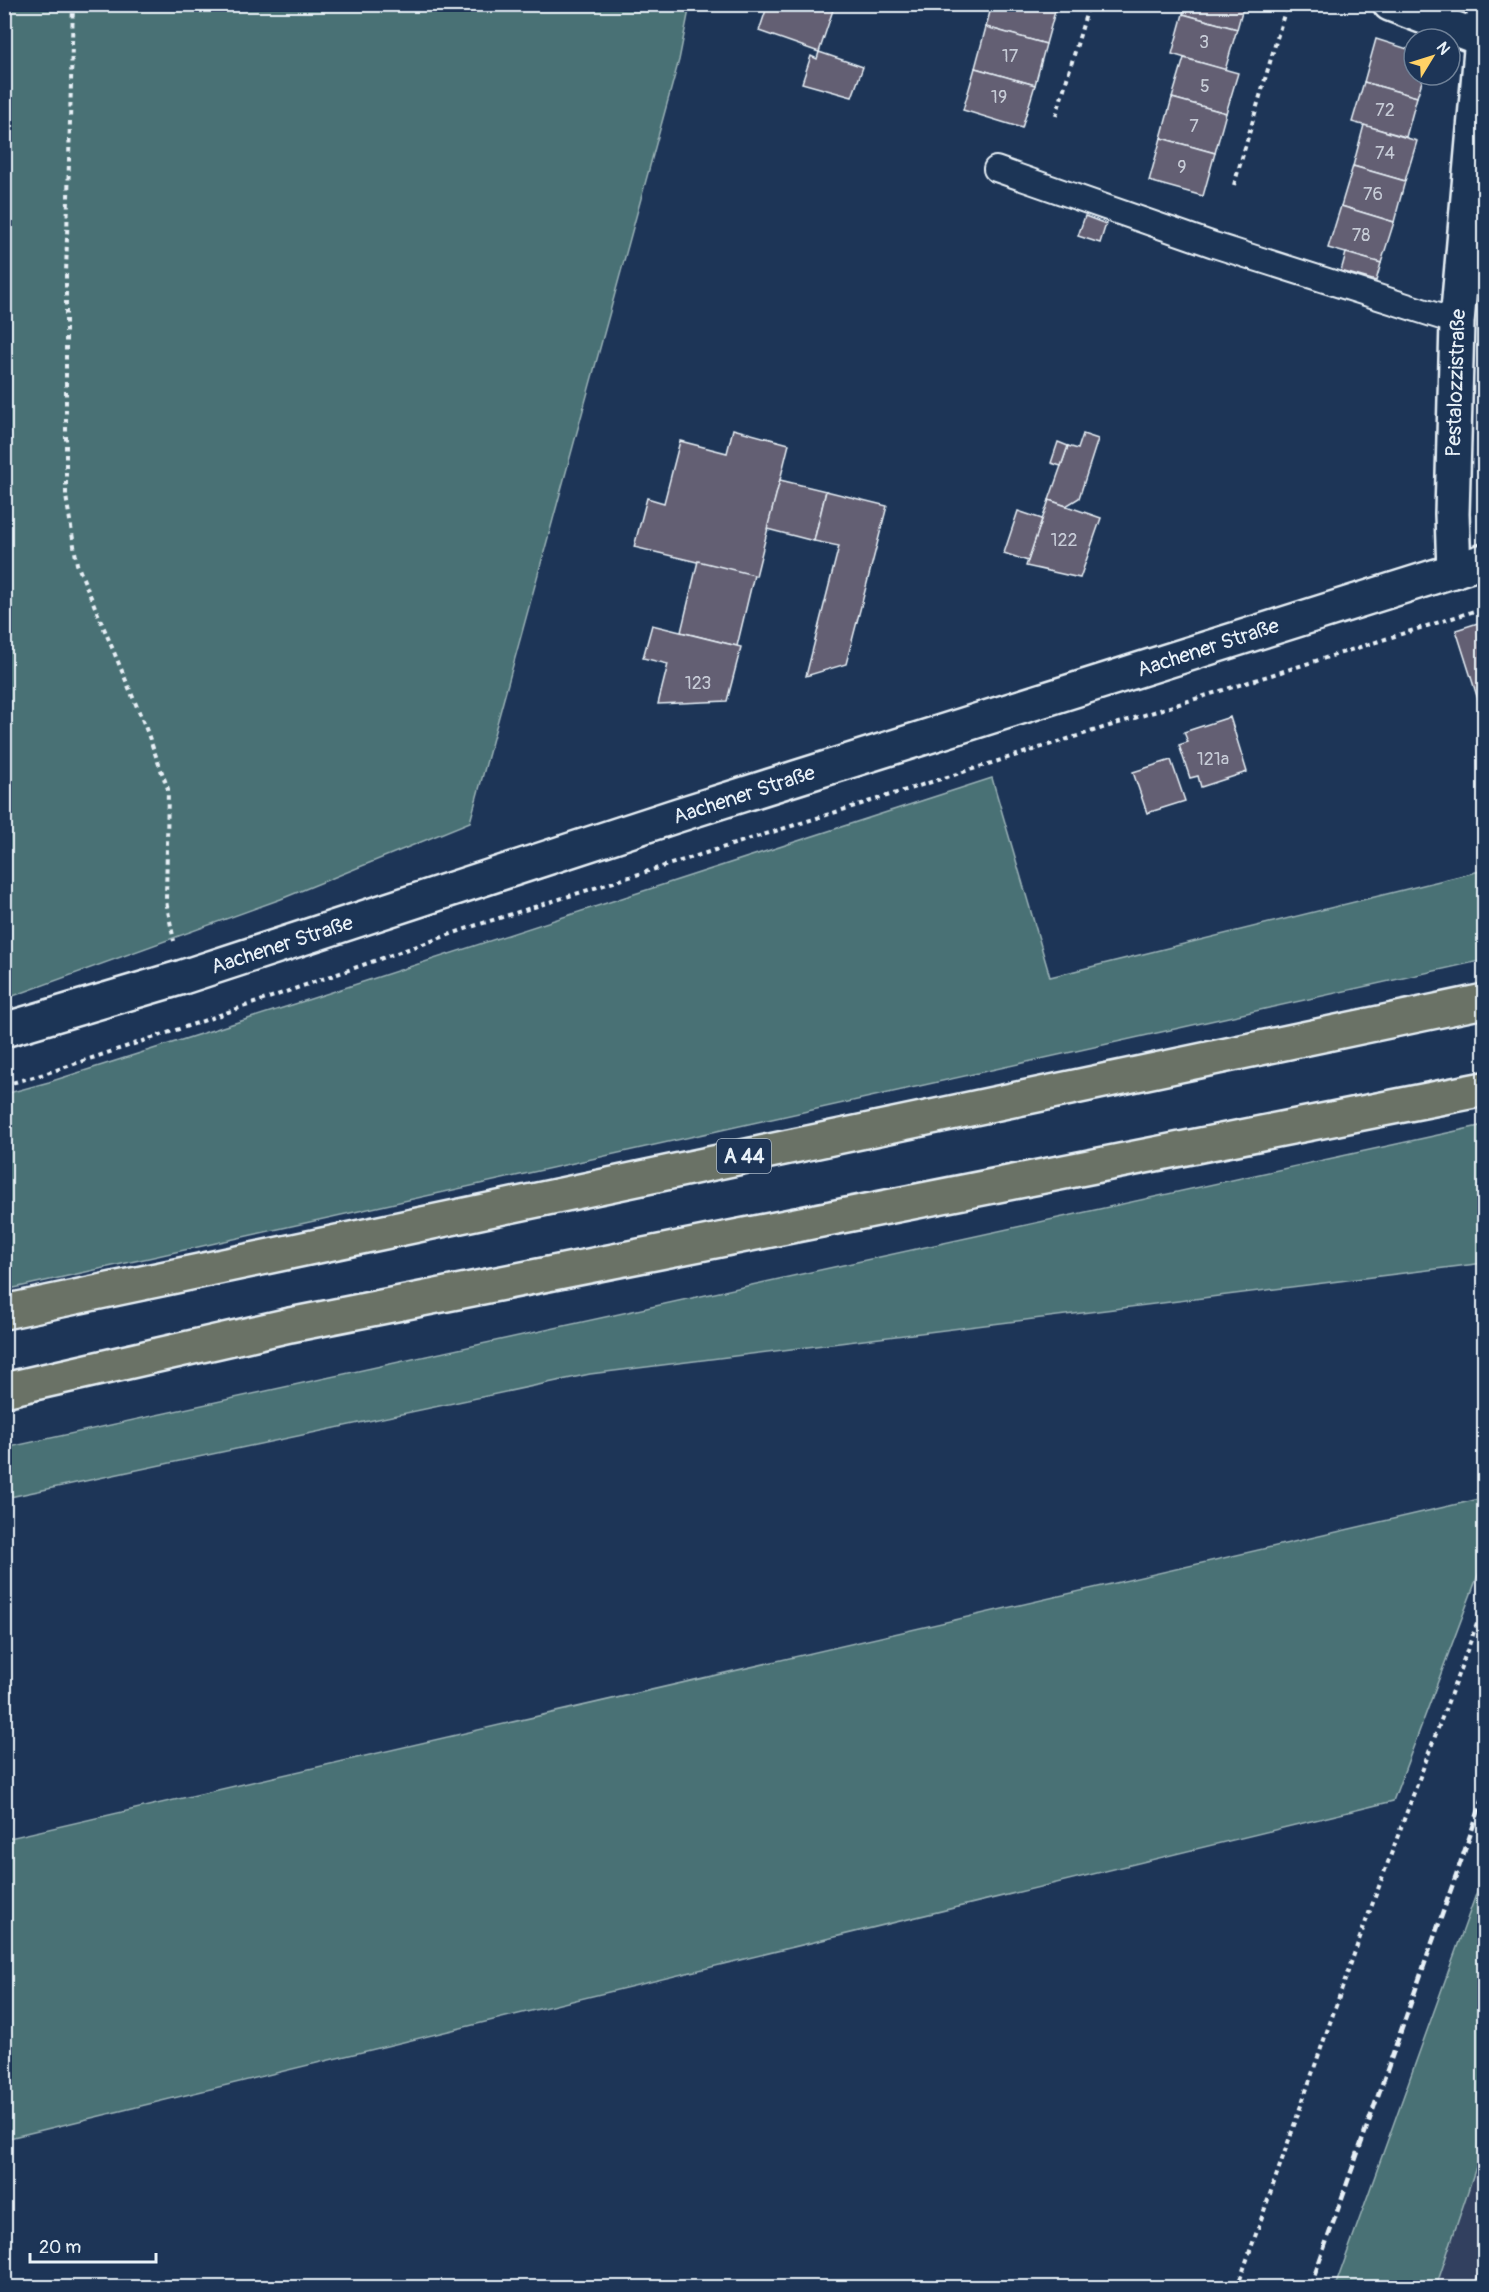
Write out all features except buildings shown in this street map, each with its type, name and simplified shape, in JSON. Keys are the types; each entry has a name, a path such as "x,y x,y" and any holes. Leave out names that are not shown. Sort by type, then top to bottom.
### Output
{"highway":[{"name":"A 44","path":"4,1312 1485,1001"},
{"path":"4,1390 290,1325 1485,1089"}],"main road":[{"path":"1390,4 1483,28"},
{"name":"Pestalozzistraße","path":"1454,571 1452,514 1456,322 1483,28"},
{"name":"Aachener Straße","path":"4,1030 183,977 678,815 1485,561"}],"lane":[{"path":"996,169 1214,245 1456,322"}],"path":[{"path":"73,4 66,276 66,496 77,564 145,726 168,789 166,901 183,977"},
{"path":"1056,116 1089,4"},
{"path":"1234,185 1287,4"},
{"path":"4,1084 41,1075 175,1030 477,925 1485,608"},
{"path":"1238,2288 1359,1940 1485,1605"}],"shaded area":[{"path":"1484,2143 1484,2287 1436,2287"}],"green space":[{"path":"5,4 690,5 679,60 470,822 281,899 5,999"},
{"path":"992,778 1050,977 1484,870 1484,960 5,1290 5,1094 295,1004"},
{"path":"1484,1125 1484,1263 590,1374 5,1498 5,1448"},
{"path":"1484,1498 1484,1559 1393,1801 5,2139 5,1839"},
{"path":"1484,1872 1484,2143 1436,2287 1335,2287"}],"railway":[{"path":"1310,2288 1484,1796"}]}
